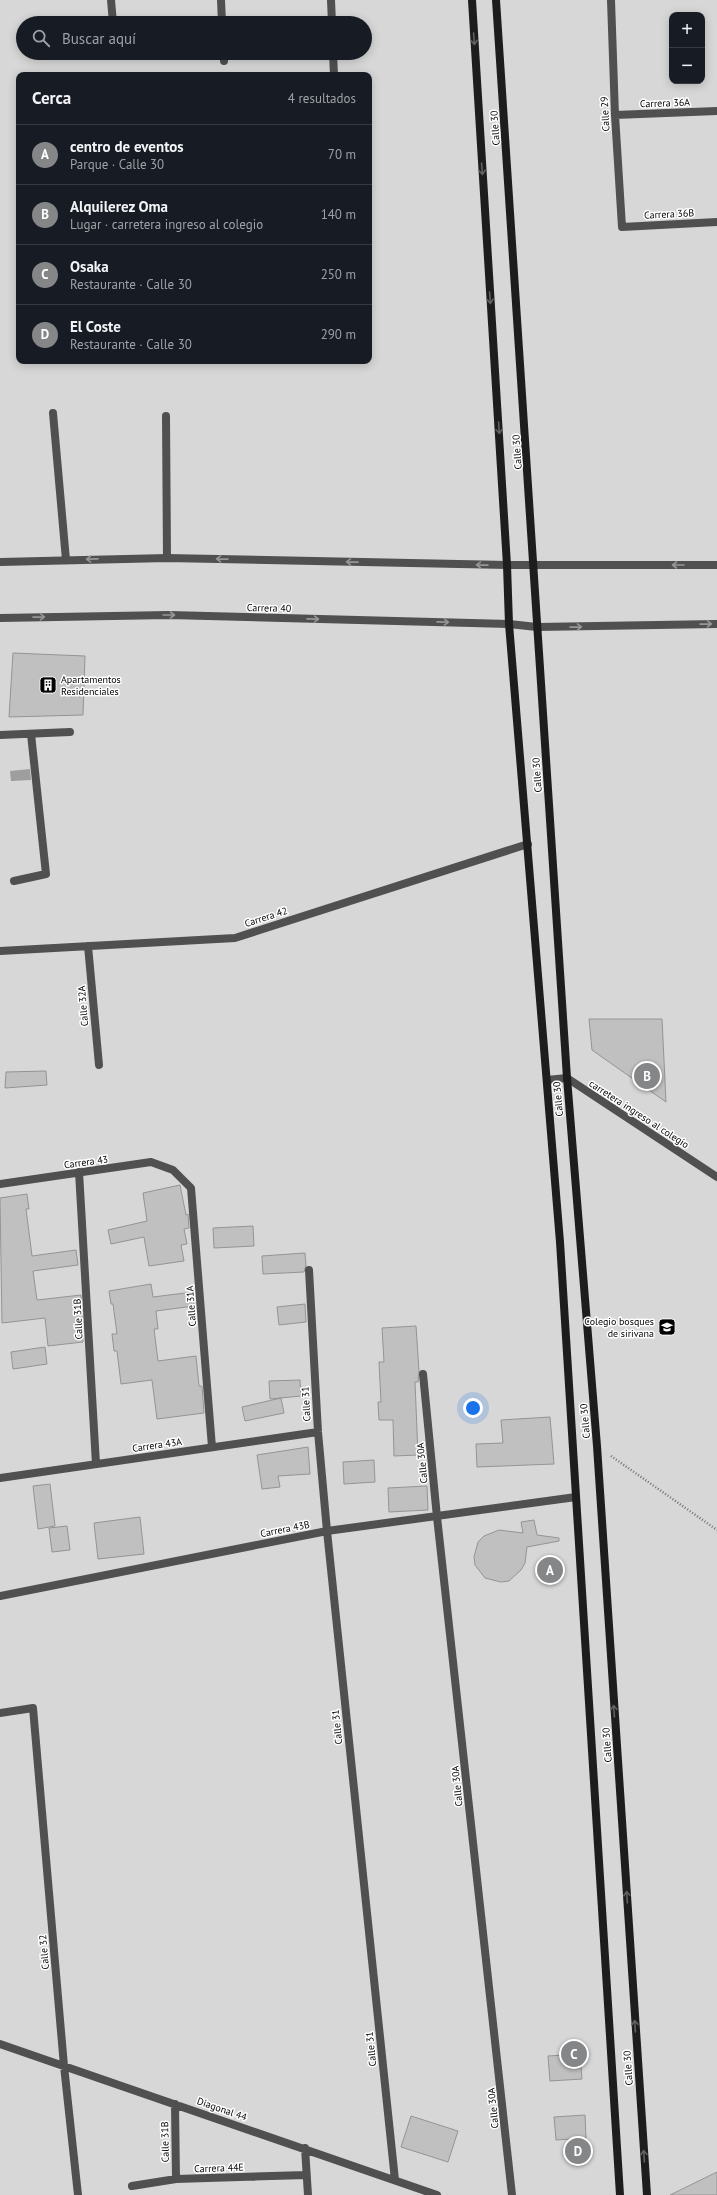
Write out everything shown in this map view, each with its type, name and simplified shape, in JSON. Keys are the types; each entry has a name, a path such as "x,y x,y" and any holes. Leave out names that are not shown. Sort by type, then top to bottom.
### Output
{"main road":[{"name":"Calle 30","path":"472,0 507,566 508,624 528,844 560,1242 620,2195"},
{"name":"Calle 30","path":"496,0 567,1078 597,1446 646,2195"}],"street":[{"path":"111,0 112,16"},
{"path":"221,0 222,16"},
{"path":"330,0 331,16"},
{"name":"Calle 29","path":"611,0 615,115 622,227"},
{"path":"333,60 334,72"},
{"name":"Carrera 36A","path":"615,115 717,111"},
{"name":"Carrera 36B","path":"622,227 717,222"},
{"path":"53,413 66,560"},
{"path":"166,416 167,558"},
{"path":"0,562 167,558 507,566 717,565"},
{"name":"Carrera 40","path":"0,618 169,615 508,624 537,627 717,624"},
{"path":"0,735 70,732"},
{"path":"14,881 46,874 31,734"},
{"name":"Carrera 42","path":"0,951 235,938 528,844"},
{"name":"Calle 32A","path":"88,946 99,1065"},
{"path":"547,1080 567,1078"},
{"name":"carretera ingreso al colegio","path":"567,1078 717,1177"},
{"name":"Carrera 43","path":"0,1184 151,1162 173,1170"},
{"name":"Calle 31A","path":"173,1170 191,1188 212,1448"},
{"name":"Calle 31B","path":"79,1172 96,1464"},
{"name":"Calle 31","path":"309,1270 318,1432 327,1531 395,2180"},
{"name":"Calle 30A","path":"423,1374 437,1517 512,2195"},
{"name":"Carrera 43A","path":"0,1478 318,1432"},
{"name":"Carrera 43B","path":"0,1596 327,1531 576,1497"},
{"name":"Calle 32","path":"0,1713 33,1708 64,2066 78,2195"},
{"name":"Diagonal 44","path":"0,2044 305,2148 395,2180 417,2191 437,2195"},
{"name":"Calle 31B","path":"175,2104 176,2179"},
{"path":"305,2148 308,2195"},
{"name":"Carrera 44E","path":"132,2186 176,2179 306,2175"}],"path":[{"path":"597,1446 717,1530"}],"shaded area":[{"path":"0,0 717,0 717,2195 0,2195"},
{"path":"30,769 31,780 11,781 10,771"}],"building":[{"name":"Apartamentos Residenciales","path":"13,653 85,656 83,715 9,717"},
{"path":"589,1019 662,1019 666,1102 592,1050"},
{"path":"46,1071 47,1085 5,1088 6,1072"},
{"path":"180,1185 186,1215 188,1214 189,1228 184,1229 187,1244 181,1245 184,1261 149,1266 144,1237 111,1244 108,1230 147,1221 143,1193"},
{"path":"27,1194 29,1209 26,1209 32,1256 76,1250 78,1265 33,1271 37,1300 81,1295 83,1342 48,1346 45,1318 2,1323 0,1198"},
{"path":"253,1226 254,1246 214,1248 213,1228"},
{"path":"305,1253 306,1265 304,1272 263,1274 262,1256"},
{"path":"151,1284 153,1297 193,1292 194,1306 156,1311 158,1329 154,1329 158,1361 196,1356 199,1386 202,1386 204,1413 157,1419 152,1380 121,1384 117,1351 114,1351 112,1334 117,1334 113,1304 111,1304 109,1291"},
{"path":"305,1304 306,1322 279,1325 277,1307"},
{"path":"416,1326 419,1371 418,1382 415,1382 418,1455 394,1456 393,1420 379,1420 378,1402 381,1402 379,1362 384,1362 382,1328"},
{"path":"45,1347 47,1364 13,1369 11,1352"},
{"path":"300,1380 301,1396 270,1399 269,1381"},
{"path":"281,1398 284,1413 245,1421 242,1407"},
{"path":"550,1417 554,1464 477,1467 476,1444 503,1443 501,1420"},
{"path":"308,1447 310,1474 278,1476 280,1487 262,1489 257,1455"},
{"path":"374,1460 375,1482 344,1484 343,1462"},
{"path":"50,1484 55,1526 38,1529 33,1486"},
{"path":"427,1486 428,1510 389,1512 388,1488"},
{"path":"140,1517 144,1554 98,1559 94,1523"},
{"path":"534,1520 537,1535 559,1538 559,1541 527,1547 525,1563 521,1570 509,1581 501,1582 485,1578 475,1565 474,1557 478,1542 484,1536 499,1530 523,1533 521,1522"},
{"path":"67,1526 70,1550 52,1552 49,1528"},
{"path":"580,2054 582,2079 550,2081 548,2056"},
{"path":"585,2115 586,2138 556,2140 554,2117"},
{"path":"411,2116 458,2131 448,2162 401,2147"},
{"path":"717,2172 717,2195 670,2195"}],"place":[{"name":"Apartamentos Residenciales","path":"48,685"},
{"name":"Alquilerez Oma","path":"647,1076"},
{"name":"Colegio bosques de sirivana","path":"667,1327"},
{"name":"centro de eventos","path":"550,1570"},
{"name":"Osaka","path":"574,2054"},
{"name":"El Coste","path":"578,2151"}]}
